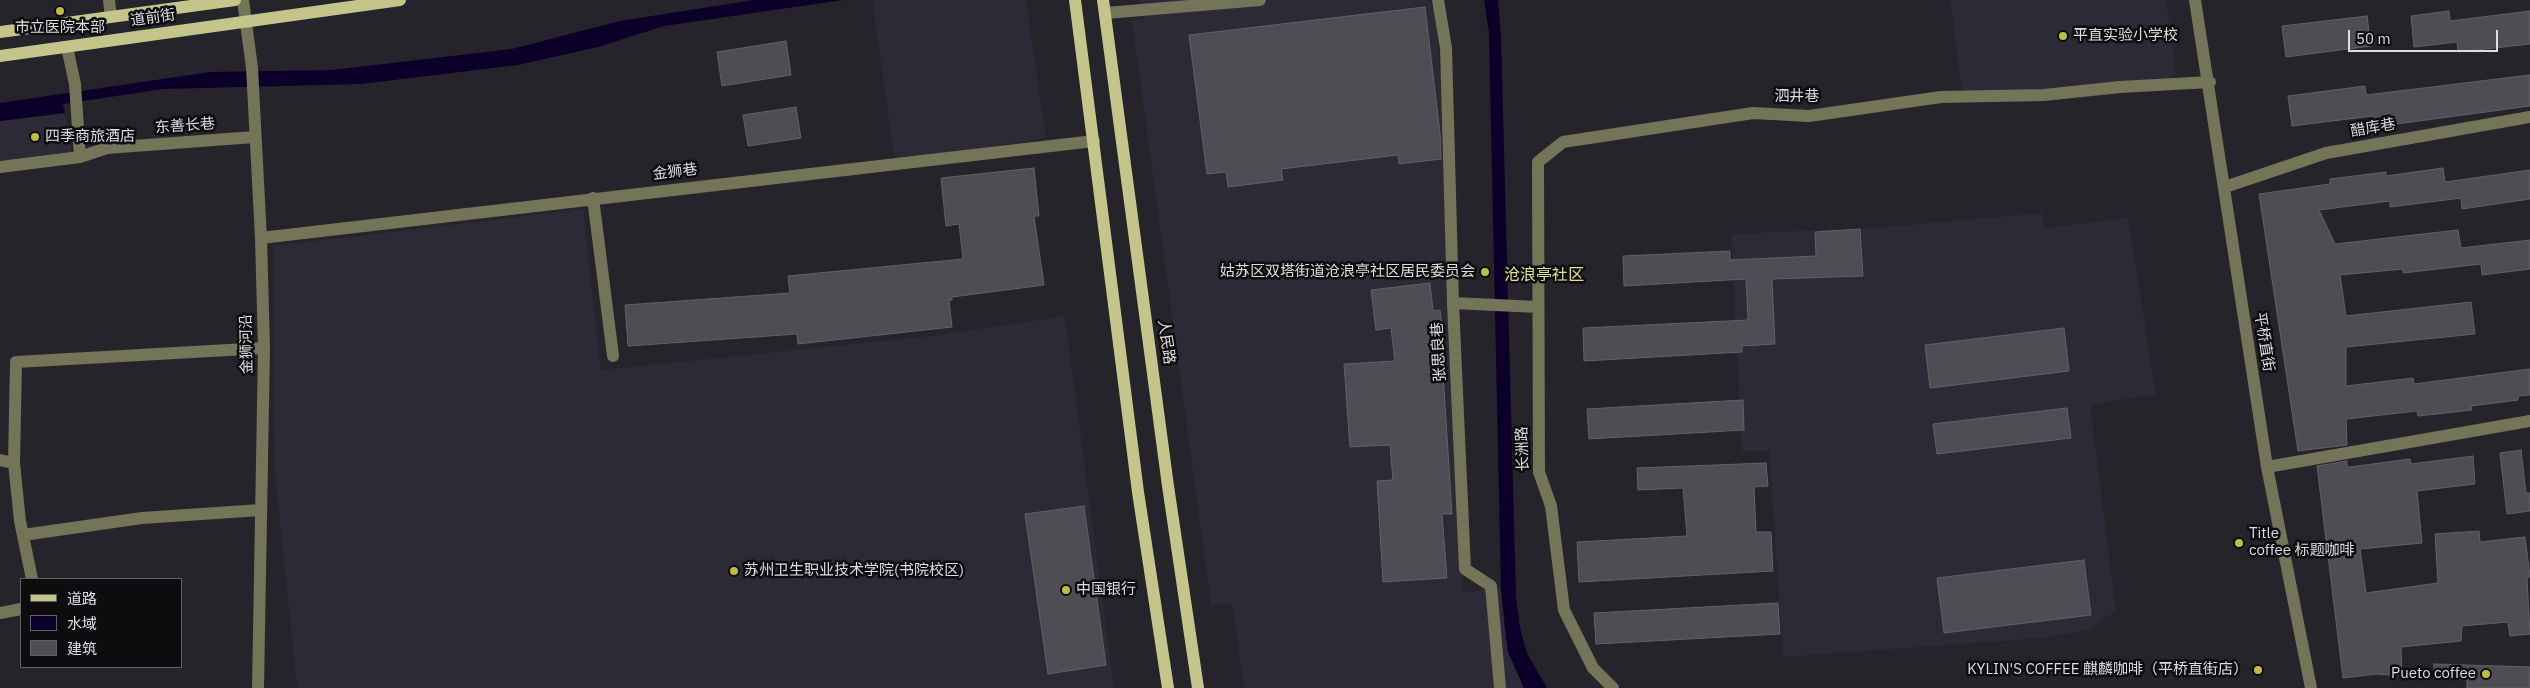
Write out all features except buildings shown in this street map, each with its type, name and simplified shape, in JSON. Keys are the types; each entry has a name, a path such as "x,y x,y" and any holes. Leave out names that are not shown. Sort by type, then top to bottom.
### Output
{"main road":[{"name":"道前街","path":"0,32 235,0"},
{"name":"道前街","path":"0,56 400,0"},
{"path":"1074,0 1094,141 1138,492 1168,688"},
{"name":"人民路","path":"1104,5 1168,486 1198,688"}],"street":[{"path":"109,0 111,17"},
{"name":"金狮河沿","path":"243,0 252,68 254,137 261,238 264,348 258,688"},
{"path":"1104,5 1260,0"},
{"name":"张思良巷","path":"1438,0 1446,48 1453,303 1465,569 1492,586 1500,688"},
{"name":"平桥直街","path":"2196,0 2268,467 2311,688"},
{"path":"67,47 75,84 80,157"},
{"name":"泗井巷","path":"1538,307 1538,162 1563,142 1752,113 1809,116 1942,97 2044,95 2120,87 2210,82"},
{"name":"醋库巷","path":"2224,187 2326,153 2530,117"},
{"name":"东善长巷","path":"0,168 80,157 107,148 254,137"},
{"name":"金狮巷","path":"261,238 1094,141"},
{"path":"593,198 613,356"},
{"path":"1453,303 1538,307"},
{"name":"长洲路","path":"1538,307 1539,472 1551,506 1564,610 1593,668 1613,688"},
{"path":"32,578 23,535 14,463 16,362 264,348"},
{"path":"2268,467 2530,421"},
{"path":"0,460 14,463"},
{"path":"23,535 142,518 261,510"},
{"path":"0,613 20,609"}],"shaded area":[{"path":"872,0 1026,0 1046,138 895,162"},
{"path":"1140,0 1427,0 1432,4 1437,18 1445,160 1463,592 1501,588 1508,652 1524,688 1244,688 1232,603 1211,605 1132,21 1144,20"},
{"name":"平直实验小学校","path":"1950,0 2166,0 2176,72 2171,79 1963,101"},
{"name":"四季商旅酒店","path":"65,113 72,153 0,162 0,121"},
{"path":"583,209 601,370 932,336 1065,316 1114,688 297,688 274,464 273,246"},
{"path":"2042,213 2044,228 2128,218 2156,394 2090,405 2116,611 2087,630 2042,638 1783,657 1769,451 1742,451 1731,234 1885,227"}],"water":[{"path":"754,0 843,0 664,26 598,47 518,65 361,84 163,89 63,104 65,113 0,121 0,103 210,72 332,70 512,49 620,21"},
{"path":"1484,0 1498,0 1501,38 1516,597 1520,628 1527,653 1547,688 1524,688 1508,652 1501,588 1489,33"}],"place":[{"name":"市立医院本部","path":"60,11"},
{"name":"平直实验小学校","path":"2063,36"},
{"name":"四季商旅酒店","path":"35,137"},
{"name":"姑苏区双塔街道沧浪亭社区居民委员会","path":"1485,272"},
{"name":"Title coffee 标题咖啡","path":"2239,543"},
{"name":"苏州卫生职业技术学院(书院校区)","path":"734,571"},
{"name":"中国银行","path":"1066,590"},
{"name":"KYLIN'S COFFEE 麒麟咖啡（平桥直街店）","path":"2258,670"},
{"name":"Pueto coffee","path":"2486,674"}],"district":[{"name":"沧浪亭社区","path":"1544,275"}]}
